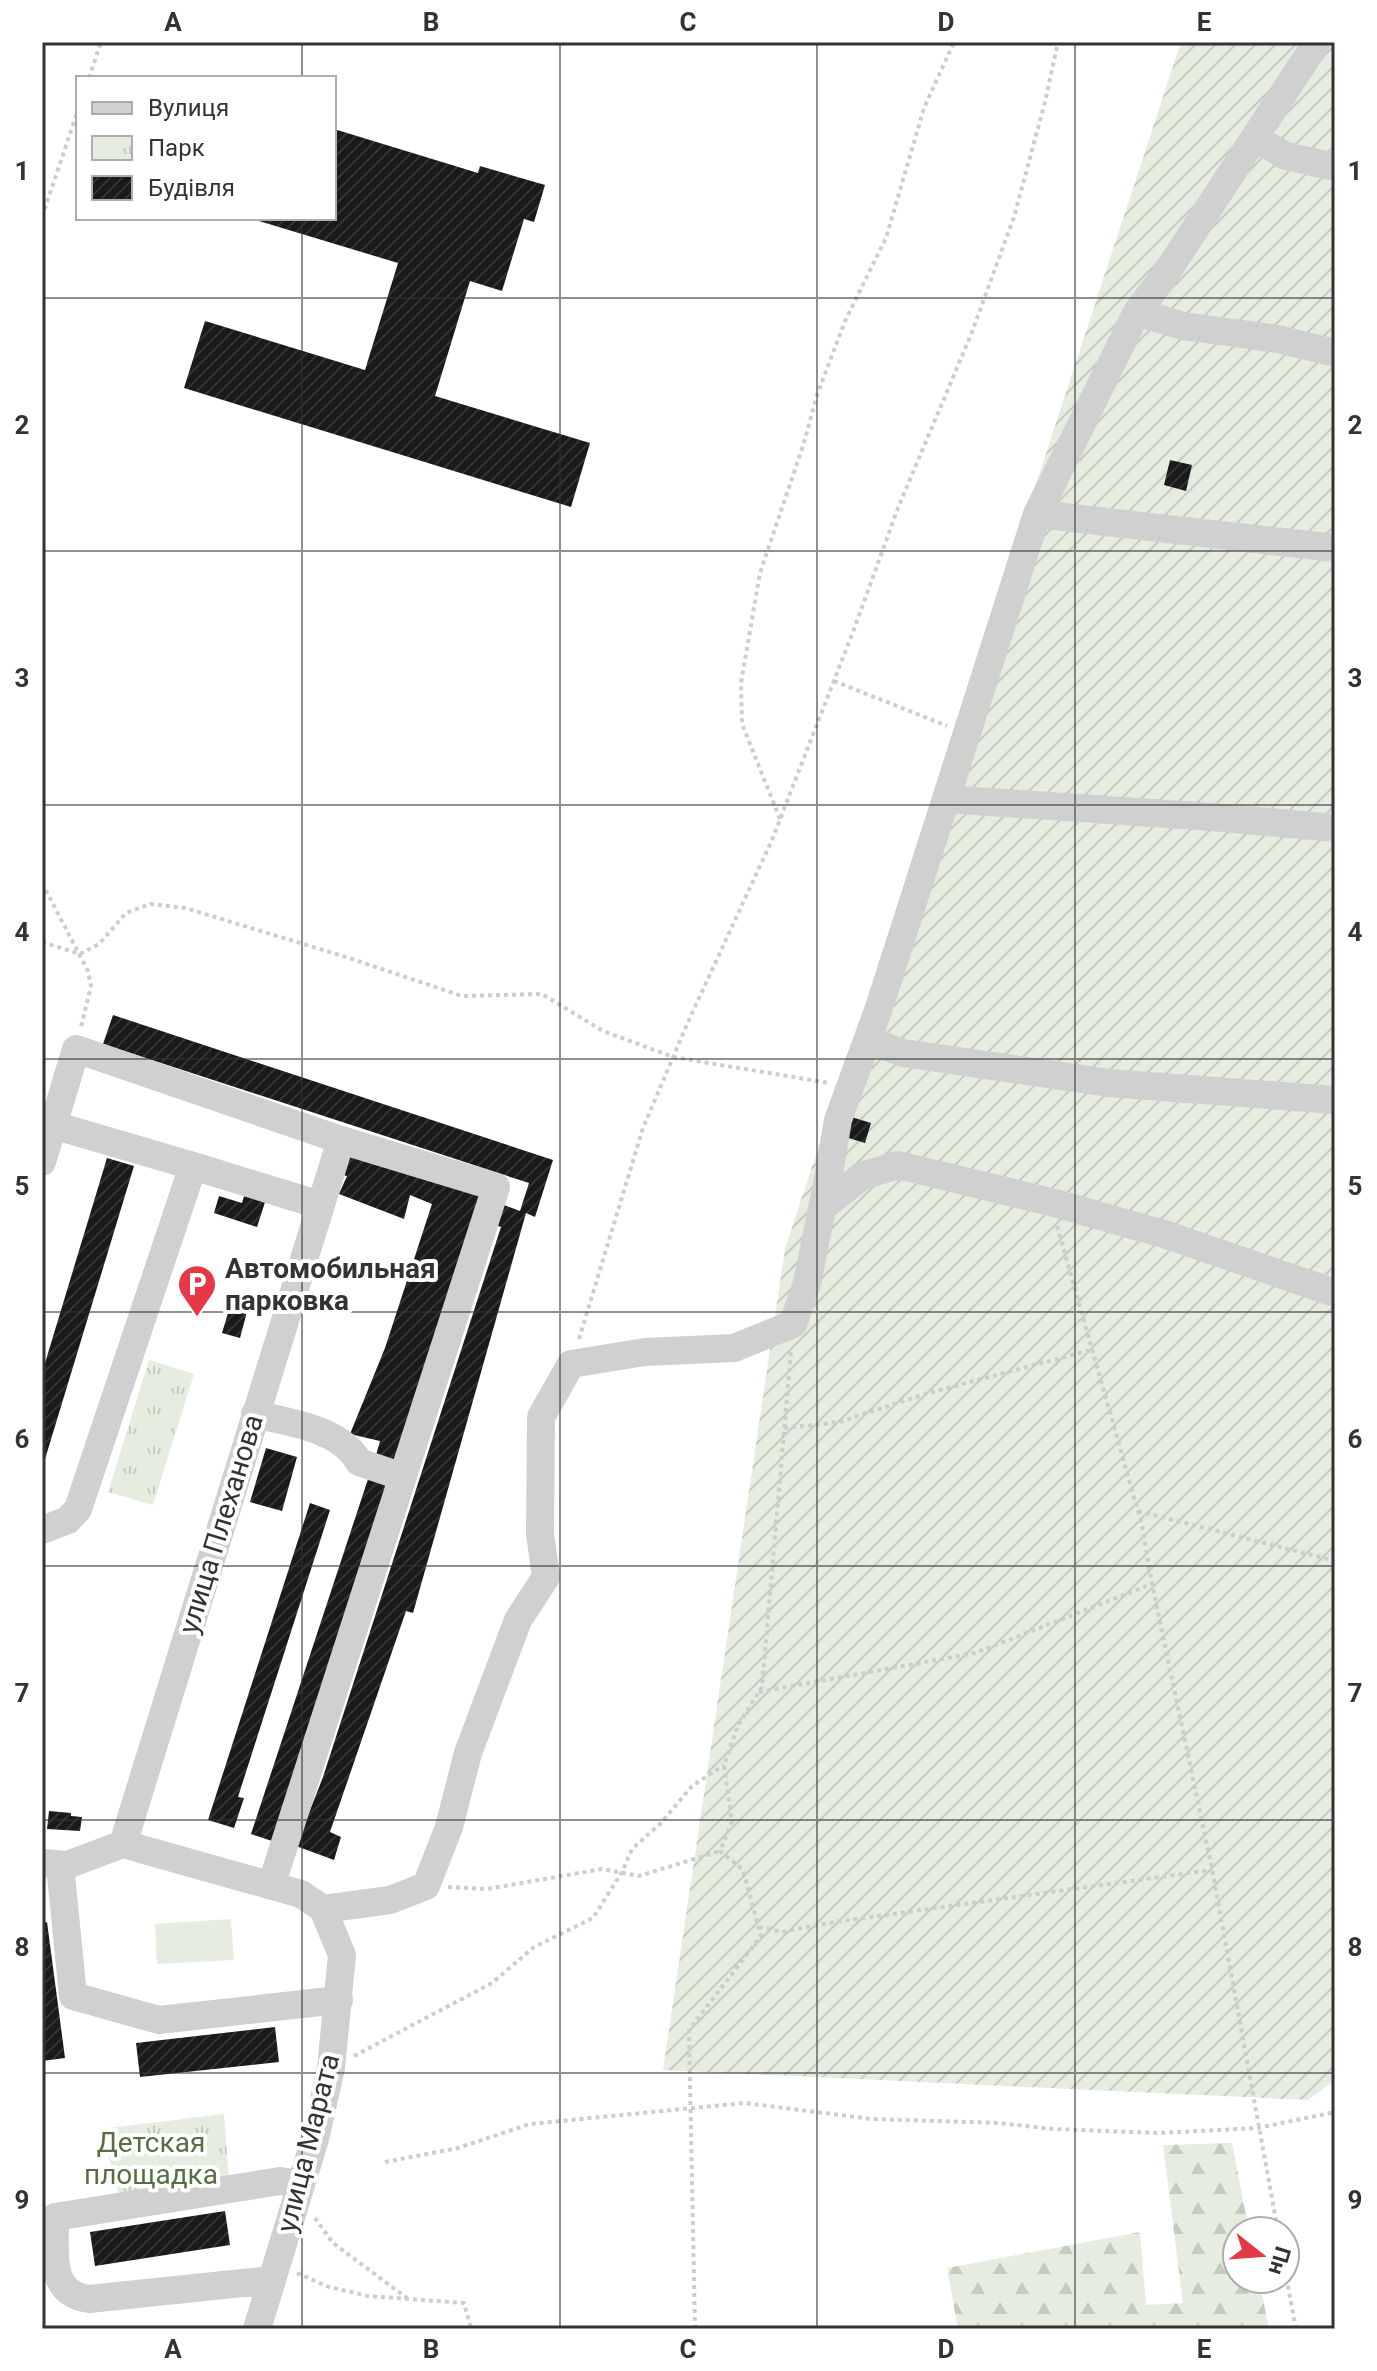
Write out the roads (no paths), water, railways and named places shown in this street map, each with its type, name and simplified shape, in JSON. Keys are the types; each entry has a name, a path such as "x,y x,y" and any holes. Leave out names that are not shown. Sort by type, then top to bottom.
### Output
{"street":[{"path":"339,2000 159,2020 73,1996 51,1864 67,1865 123,1844 301,1894 323,1909 390,1900 426,1886 449,1827 468,1753 518,1620 546,1577 540,1533 541,1417 571,1364 645,1352 734,1348 793,1324 807,1283 838,1120 868,1040 1037,514 1137,312 1167,272 1317,42"},
{"path":"1255,138 1286,156 1335,167"},
{"path":"1137,312 1183,326 1278,339 1335,353"},
{"path":"1037,514 1335,548"},
{"path":"946,799 1335,828"},
{"path":"868,1040 903,1053 1095,1081 1335,1100"},
{"path":"42,1162 76,1049 341,1140 496,1187 271,1886"},
{"path":"53,1125 320,1205"},
{"name":"улица Плеханова","path":"123,1844 341,1140"},
{"path":"823,1207 862,1176 898,1165 1051,1202 1164,1234 1335,1293"},
{"path":"42,1530 68,1520 78,1509 193,1166"},
{"path":"255,1414 309,1427 351,1448 359,1462 403,1477"},
{"name":"улица Марата","path":"257,2329 315,2139 331,2068 342,1955 323,1909"},
{"path":"274,2272 82,2298 65,2289 57,2275 55,2217 280,2181 299,2188"}],"place":[{"name":"Автомобильная парковка","path":"197,1318"}],"park label":[{"name":"Детская площадка","path":"151,2158"}]}
